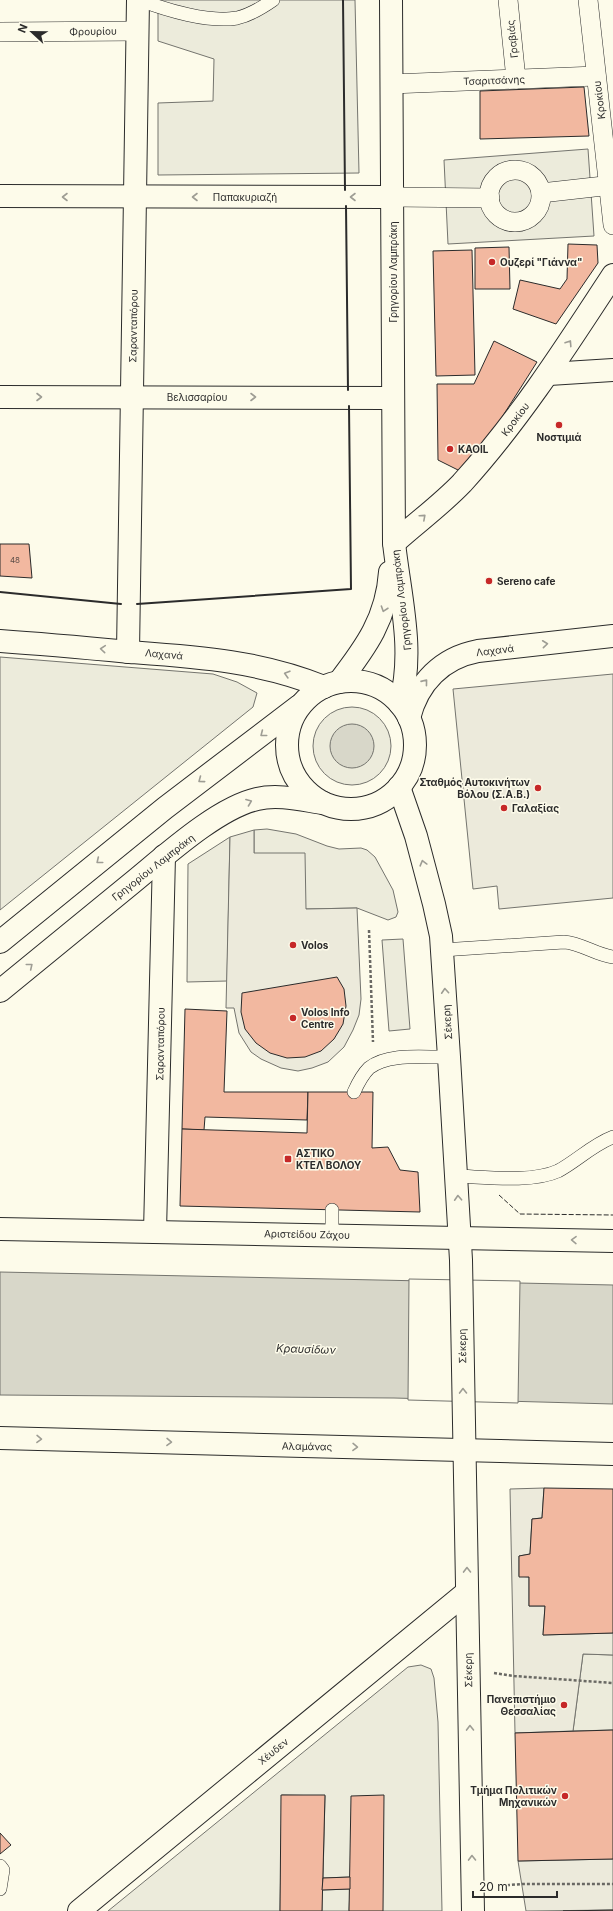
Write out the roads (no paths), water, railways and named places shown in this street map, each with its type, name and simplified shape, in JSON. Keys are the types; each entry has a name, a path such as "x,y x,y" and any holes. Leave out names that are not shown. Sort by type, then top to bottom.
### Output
{"street":[{"name":"Σαρανταπόρου","path":"128,652 139,0"},
{"name":"Γρηγορίου Λαμπράκη","path":"331,685 362,651 381,616 387,596 394,543 391,0"},
{"name":"Γραβιάς","path":"508,0 516,79"},
{"name":"Κροκίου","path":"588,0 596,76 611,185 613,225"},
{"name":"Φρουρίου","path":"0,32 138,31"},
{"name":"Τσαριτσάνης","path":"392,84 596,76"},
{"path":"513,170 526,172 532,175 536,180 541,193 541,200 536,212 531,216 518,221 505,219 499,216 494,211 490,198 492,185 500,174 513,170"},
{"path":"541,193 611,185"},
{"name":"Παπακυριαζή","path":"0,196 490,198"},
{"name":"Κροκίου","path":"394,543 460,484 502,436 549,374 613,275"},
{"path":"549,374 613,370"},
{"name":"Βελισσαρίου","path":"0,397 393,398"},
{"name":"Γρηγορίου Λαμπράκη","path":"394,543 405,616 407,659 404,687 405,711"},
{"name":"Λαχανά","path":"405,711 425,681 439,670 462,656 478,651 613,636"},
{"name":"Λαχανά","path":"0,641 222,659 331,685"},
{"path":"0,942 165,808 304,701 331,685 355,681 369,683 382,688 405,711 414,732 415,746 413,761 407,775 399,787 384,799 366,807 347,808 328,804 311,795 294,773 289,759 289,730 297,711 304,701"},
{"name":"Σέκερη","path":"399,787 416,836 434,904 442,950 461,1260 473,1911"},
{"name":"Γρηγορίου Λαμπράκη","path":"0,991 164,856 214,819 234,808 256,799 277,797 328,804"},
{"name":"Σαρανταπόρου","path":"155,1232 164,856"},
{"name":"Αριστείδου Ζάχου","path":"0,1229 613,1241"},
{"name":"Αλαμάνας","path":"0,1438 464,1440 613,1454"},
{"name":"Χέυδεν","path":"79,1911 467,1592"}],"lane":[{"path":"139,0 157,7 222,19 238,18 273,0"},
{"path":"442,950 571,942 601,955 613,957"},
{"path":"354,1092 362,1077 375,1064 390,1059 449,1057"},
{"path":"456,1176 545,1176 559,1170 598,1144 613,1137"},
{"path":"332,1210 332,1235"},
{"path":"0,1866 3,1870 0,1889"}],"water":[{"path":"352,724 364,728 370,734 374,746 370,758 364,764 352,768 340,764 334,758 330,746 334,734 340,728"},
{"name":"Κραυσίδων","path":"0,1272 613,1285 613,1404 394,1398 0,1395"}],"place":[{"name":"Ουζερί \"Γιάννα\"","path":"492,262"},
{"name":"Νοστιμιά","path":"559,425"},
{"name":"KAOIL","path":"450,449"},
{"name":"Sereno cafe","path":"489,581"},
{"name":"Σταθμός Αυτοκινήτων Βόλου (Σ.Α.Β.)","path":"538,788"},
{"name":"Γαλαξίας","path":"504,808"},
{"name":"Volos","path":"293,945"},
{"name":"Volos Info Centre","path":"293,1018"},
{"name":"ΑΣΤΙΚΟ ΚΤΕΛ ΒΟΛΟΥ","path":"288,1159"},
{"name":"Πανεπιστήμιο Θεσσαλίας","path":"564,1705"},
{"name":"Τμήμα Πολιτικών Μηχανικών","path":"565,1796"}]}
